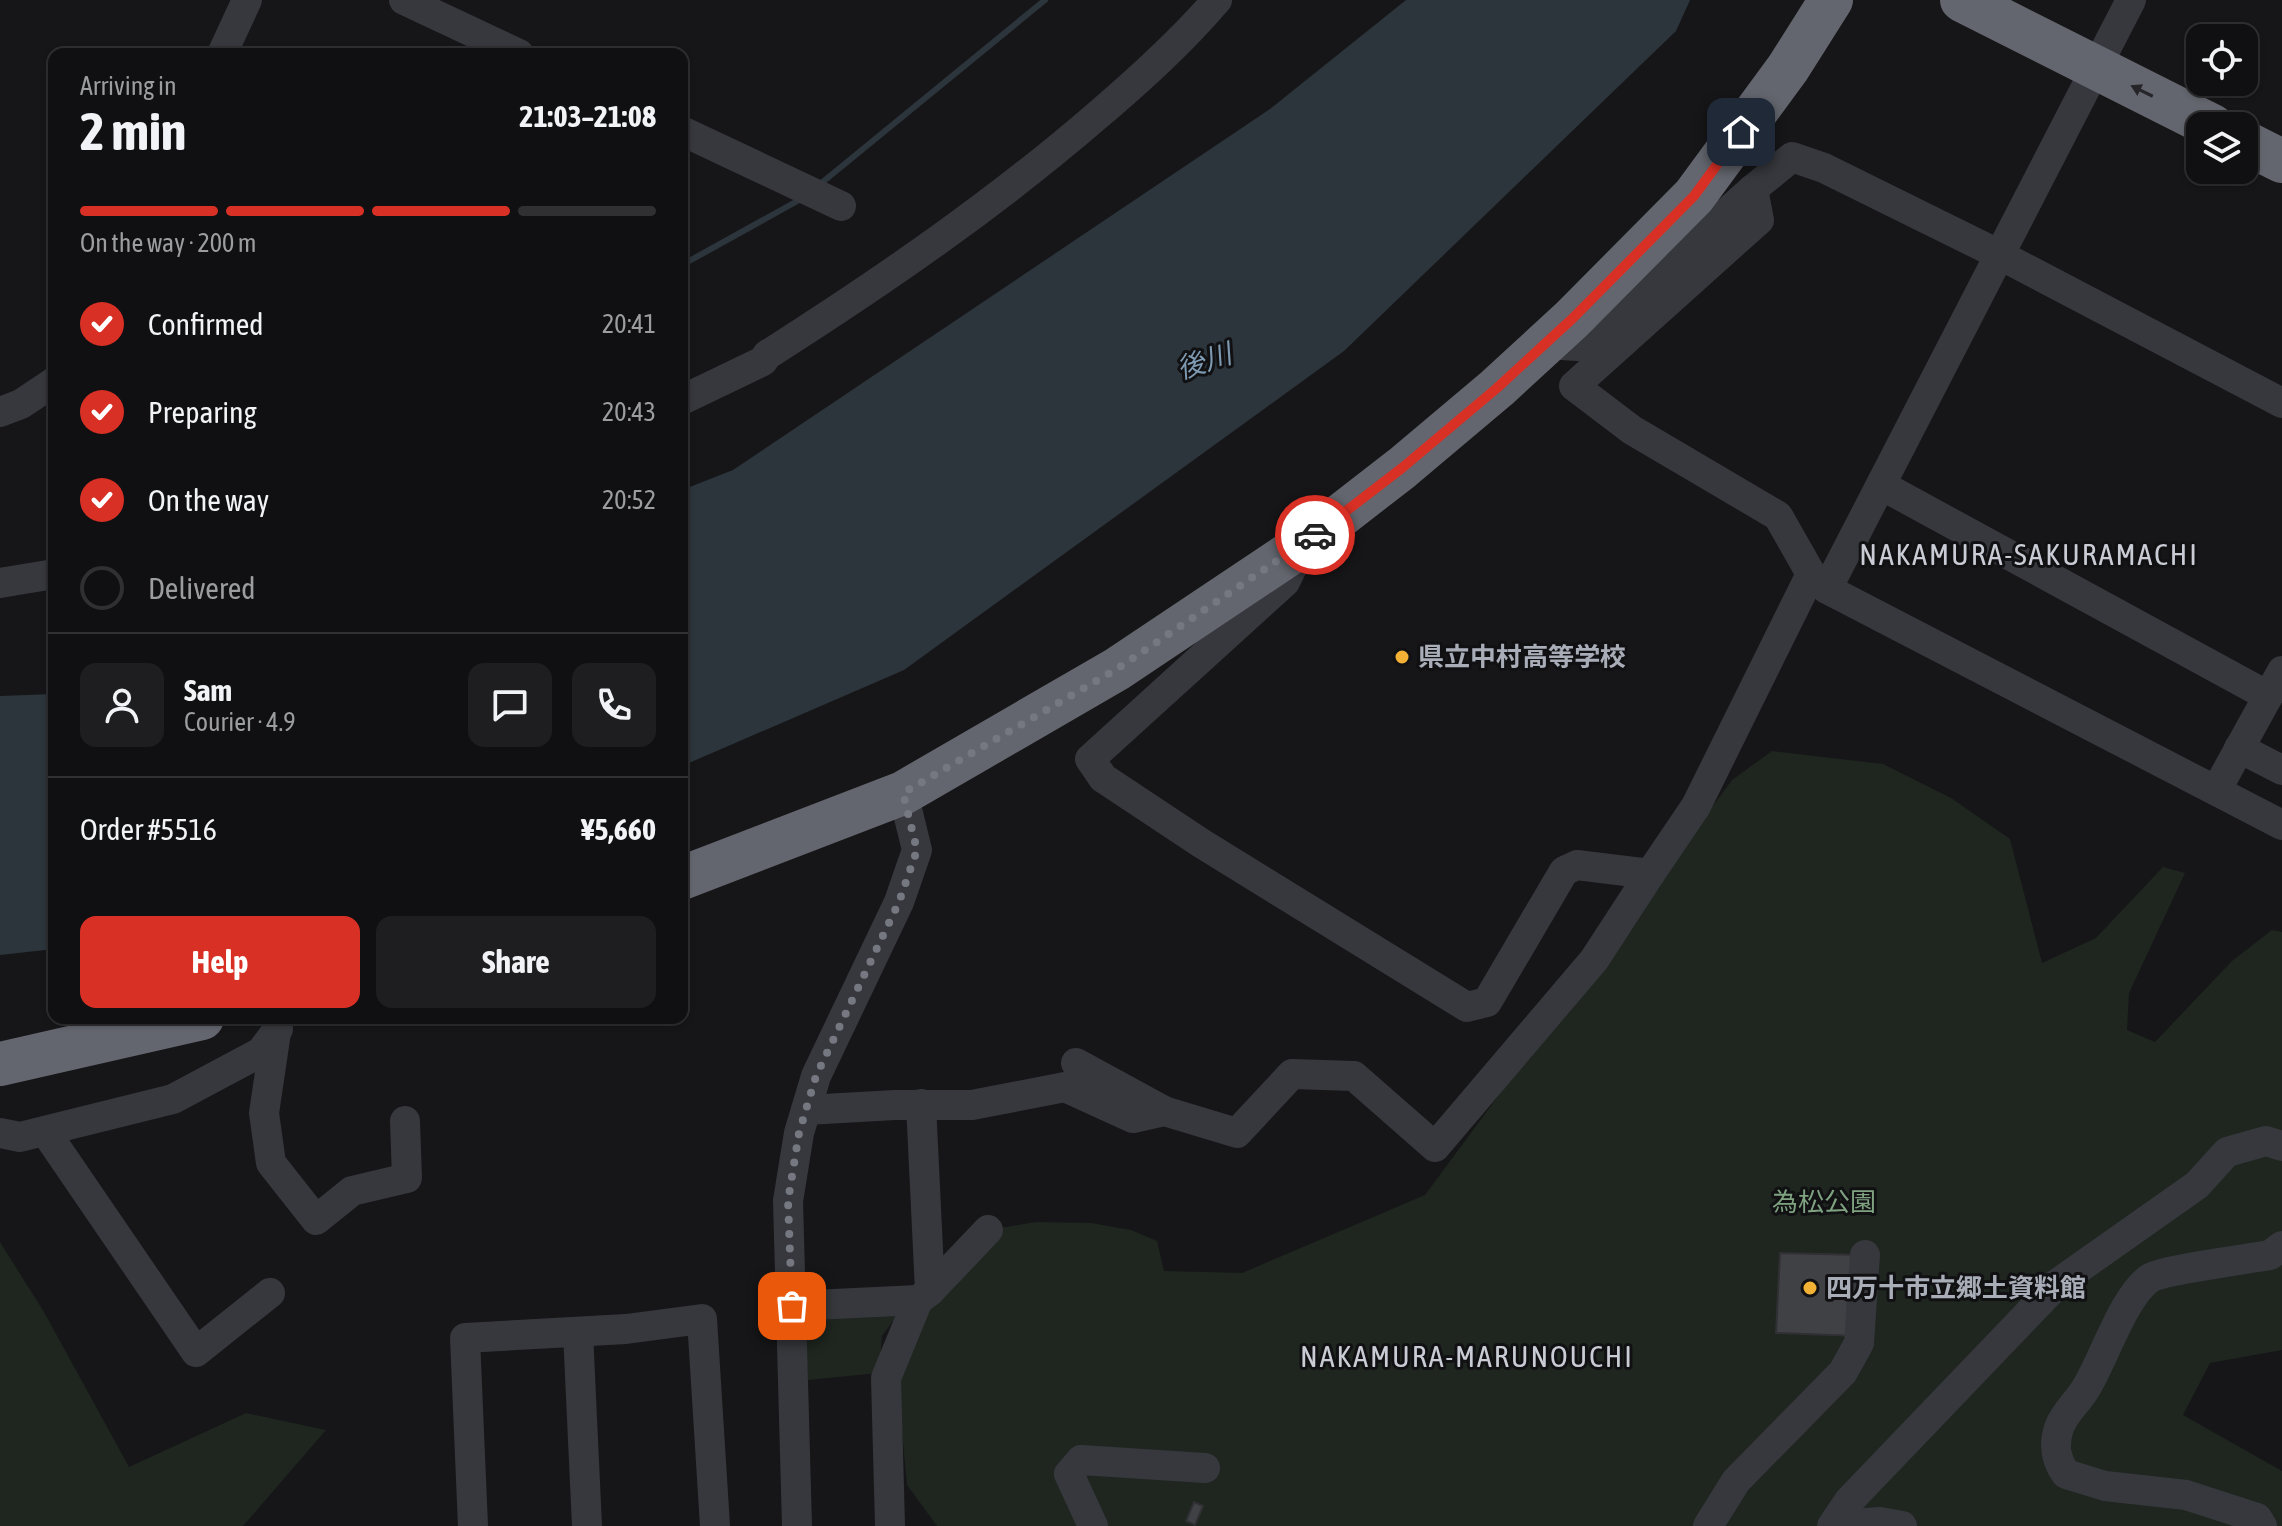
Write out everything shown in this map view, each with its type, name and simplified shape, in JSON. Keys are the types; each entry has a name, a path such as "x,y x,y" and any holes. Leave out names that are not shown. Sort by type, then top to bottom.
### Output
{"highway":[{"path":"688,876 903,793 1117,669 1304,544 1402,468 1497,388 1694,196 1788,68 1831,0"},
{"path":"1962,0 2186,113"},
{"path":"2258,149 2282,161"},
{"path":"0,1064 176,1024"}],"street":[{"path":"225,48 247,0"},
{"path":"404,0 506,48"},
{"path":"688,397 763,361 767,355 884,281 1034,170 1175,47 1217,0"},
{"path":"1076,1063 1164,1111 1237,1133 1292,1074 1354,1076 1435,1147 1594,960 1696,806 1819,582 1881,485 2131,0"},
{"path":"688,134 841,206"},
{"path":"1545,344 1578,346 1792,157 1824,168 2000,255 2282,403"},
{"path":"1753,189 1759,220 1574,386 1632,430 1778,516 1819,582 2282,825"},
{"path":"0,412 21,404 48,386"},
{"path":"1881,485 2275,683 2217,789"},
{"path":"1304,544 1285,582 1090,759 1103,778 1201,843 1467,1007 1487,1002 1564,871 1577,865 1650,874"},
{"path":"0,583 48,575"},
{"path":"2239,748 2282,770"},
{"path":"797,1526 788,1201 799,1133 816,1076 899,902 917,850 903,793"},
{"path":"282,1025 264,1113 271,1163 316,1220 352,1191 407,1178 405,1121"},
{"path":"0,1133 20,1137 173,1099 261,1052 282,1025"},
{"path":"806,1110 921,1104 972,1105 1065,1087 1133,1118 1164,1111"},
{"path":"921,1104 924,1295"},
{"path":"45,1131 196,1352 270,1293"},
{"path":"1833,1525 1849,1501 2058,1283 2197,1185 2227,1152 2266,1141 2282,1146"},
{"path":"890,1526 886,1378 924,1295 988,1230"},
{"path":"2262,1526 2257,1518 2186,1495 2105,1486 2066,1474 2058,1462 2055,1448 2058,1430 2065,1416 2085,1390 2135,1291 2153,1276 2270,1255 2282,1246"},
{"path":"1708,1526 1736,1481 1843,1372 1859,1343 1865,1255"},
{"path":"792,1306 924,1295"},
{"path":"473,1526 465,1338 626,1329 702,1319 715,1526"},
{"path":"578,1332 587,1526"},
{"path":"1093,1526 1069,1474 1081,1460 1205,1468"},
{"path":"1833,1525 1880,1522 1902,1526"}],"green space":[{"name":"為松公園","path":"1772,751 1883,764 1951,798 2010,839 2042,963 2096,938 2163,867 2185,873 2129,993 2127,1030 2155,1042 2232,961 2272,930 2282,932 2282,1350 2210,1363 2183,1415 2282,1471 2282,1526 937,1526 907,1485 897,1378 906,1346 942,1292 1000,1228 1036,1222 1091,1223 1131,1230 1157,1241 1164,1271 1242,1273 1425,1195 1732,780"},
{"path":"0,1242 44,1312 129,1467 246,1413 326,1430 243,1526 0,1526"},
{"path":"804,1314 897,1315 882,1336 879,1373 808,1380"}],"water":[{"name":"後川","path":"1406,0 1690,0 1676,31 1344,351 904,670 688,763 688,488 733,470 1270,109"},
{"path":"48,694 48,950 0,955 0,696"}],"building":[{"path":"1780,1253 1862,1255 1858,1336 1776,1333"},
{"path":"1194,1502 1203,1506 1195,1525 1186,1521"}],"waterway":[{"path":"819,185 1045,0"},
{"path":"688,262 801,199"}],"way so far":[{"path":"792,1306 788,1201 799,1133 816,1076 899,902 917,850 903,793 1117,669 1315,535"}],"place":[{"name":"県立中村高等学校","path":"1402,657"},
{"name":"四万十市立郷土資料館","path":"1810,1288"}],"district":[{"name":"NAKAMURA-SAKURAMACHI","path":"2029,554"},
{"name":"NAKAMURA-MARUNOUCHI","path":"1467,1356"}],"route":[{"path":"1315,535 1402,468 1497,388 1572,319 1694,196 1741,132"}]}
